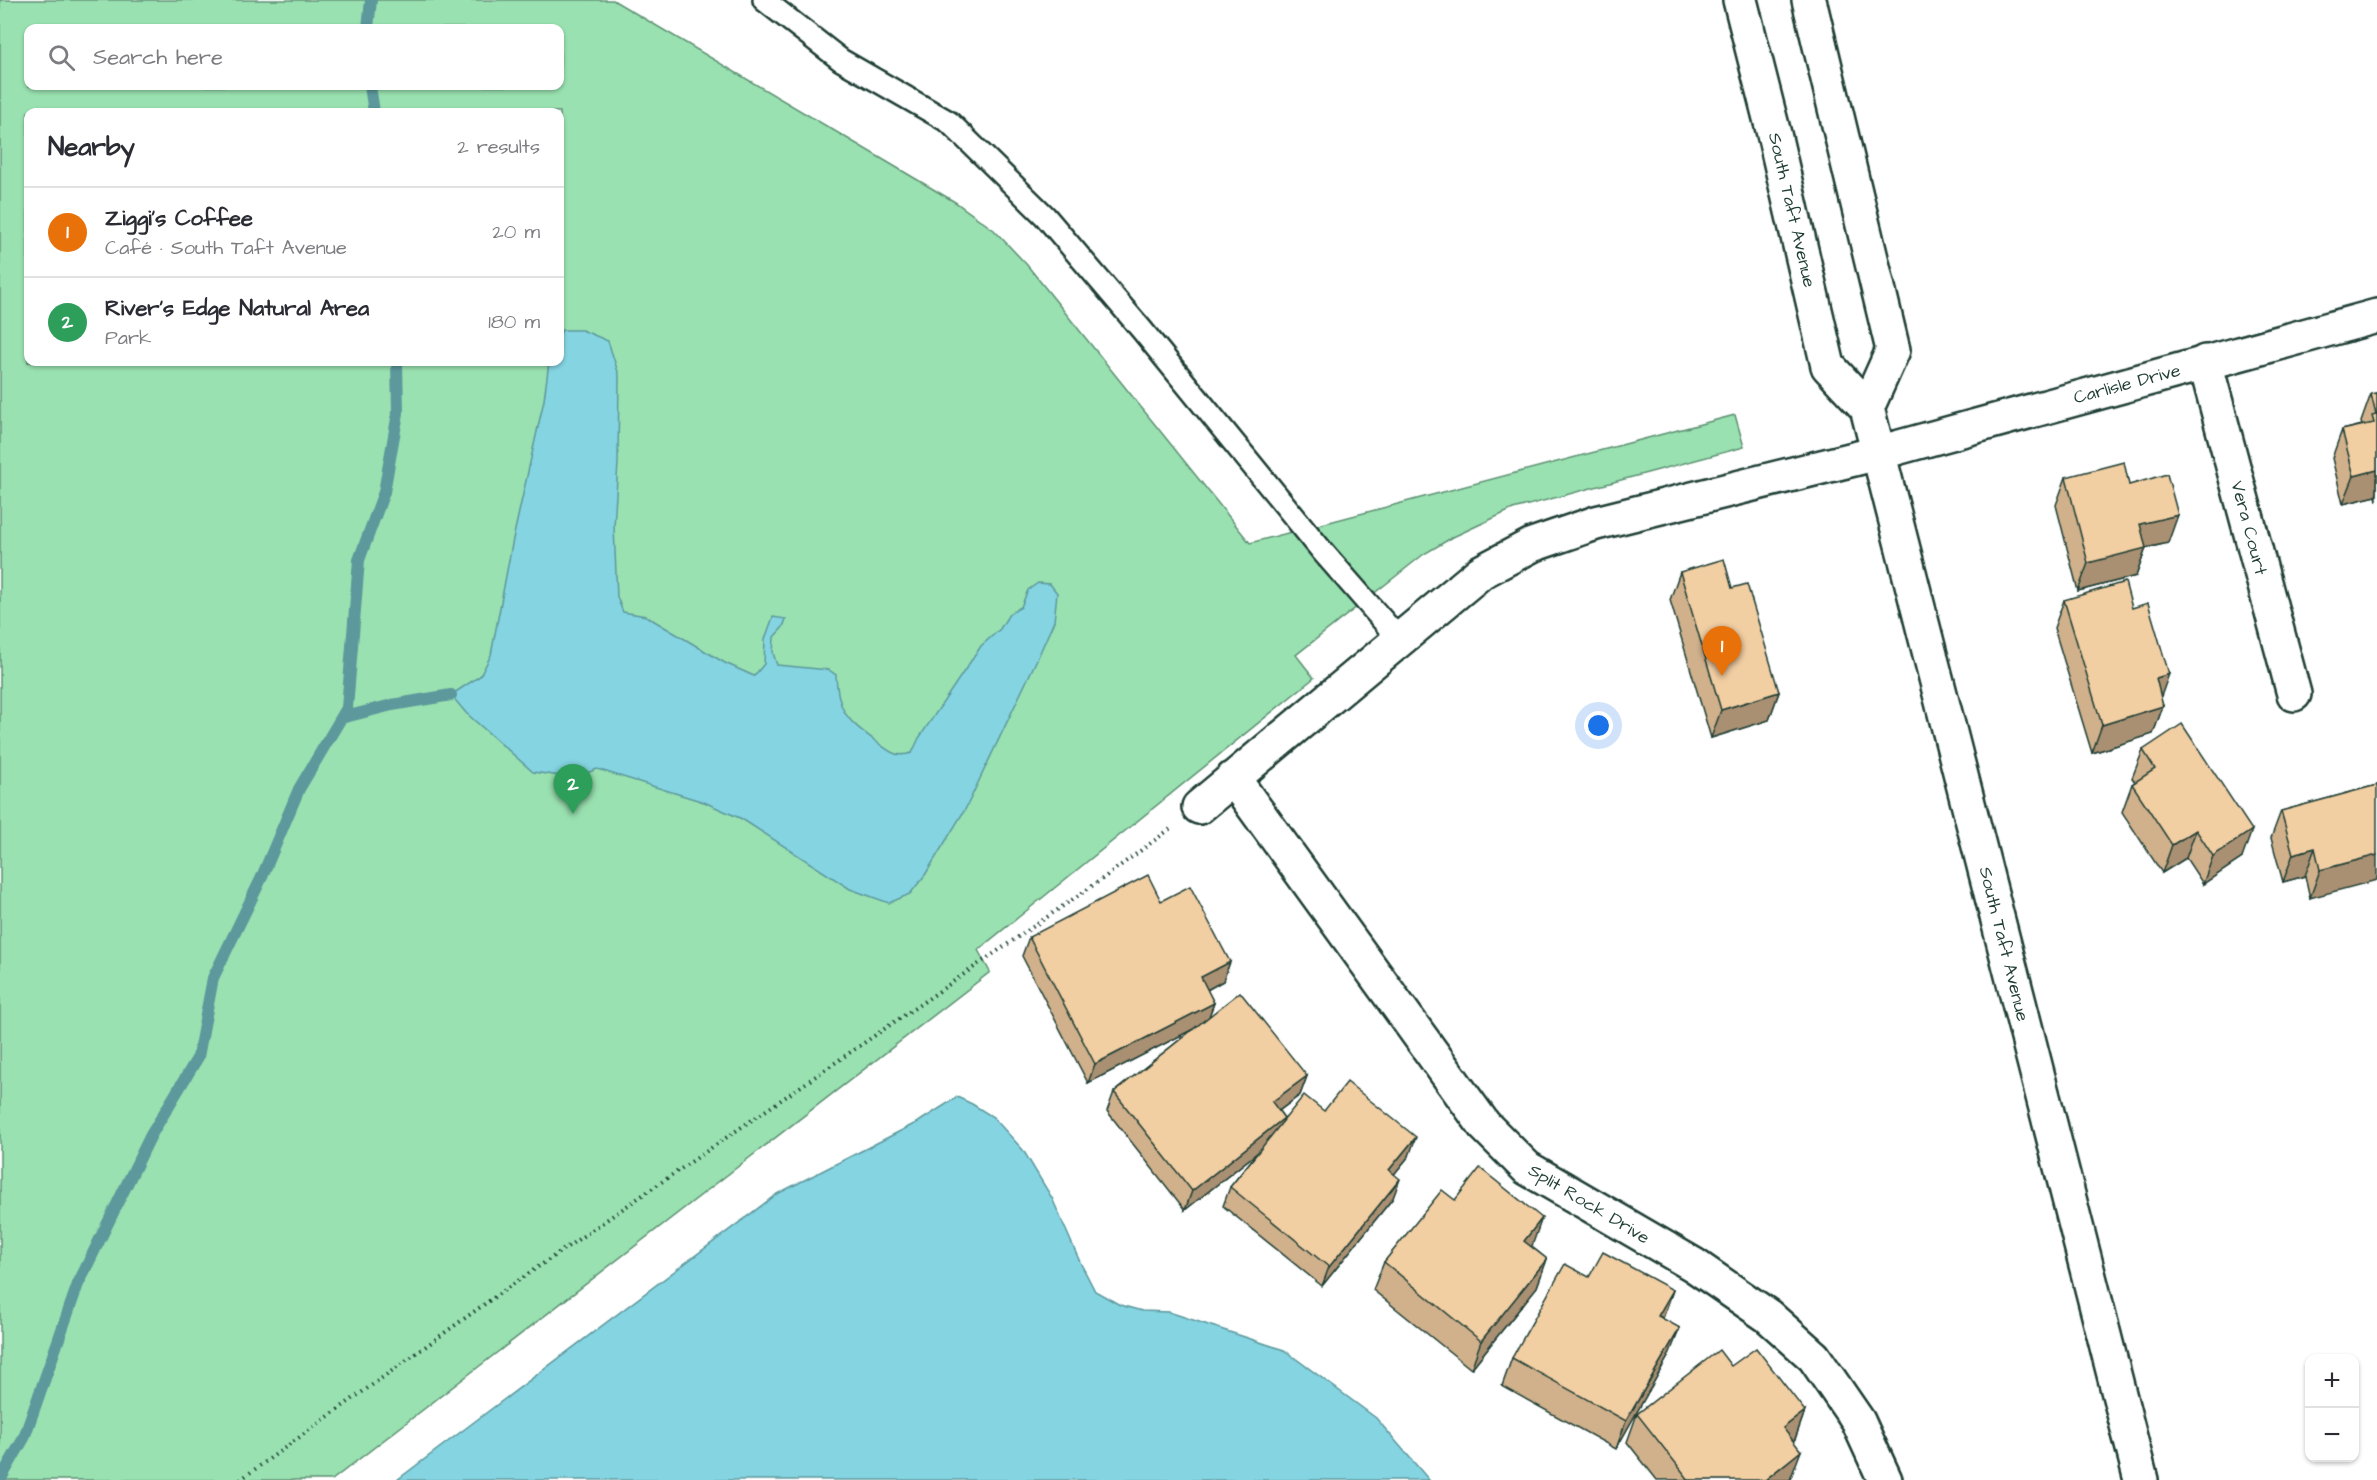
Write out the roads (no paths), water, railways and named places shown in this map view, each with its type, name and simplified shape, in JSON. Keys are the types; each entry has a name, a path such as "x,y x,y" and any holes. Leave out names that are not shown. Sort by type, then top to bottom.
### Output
{"street":[{"name":"South Taft Avenue","path":"1740,0 1828,366 1867,408 2141,1480"},
{"path":"1809,0 1893,350 1867,408"},
{"name":"Carlisle Drive","path":"1199,807 1481,572 1532,545 1596,523 1878,453 2377,316"},
{"name":"Vera Court","path":"2205,362 2294,694"},
{"name":"Split Rock Drive","path":"1233,778 1484,1125 1527,1168 1694,1265 1768,1316 1814,1357 1858,1420 1885,1480"}],"lane":[{"path":"764,0 841,60 949,122 1045,216 1142,330 1323,552 1399,639"}],"water":[{"path":"564,330 582,330 608,341 619,375 618,463 614,527 617,597 623,612 646,616 725,663 754,676 764,664 765,639 773,617 786,619 783,627 774,637 773,653 777,665 829,670 836,675 839,699 847,716 859,729 894,753 902,755 912,753 919,738 981,646 1000,629 1009,614 1021,607 1028,590 1038,583 1050,584 1057,593 1054,621 966,808 925,875 910,894 889,903 850,889 742,819 704,802 597,769 574,778 533,772 466,713 451,695 480,676 491,655 513,539 544,400 548,366 564,366"},
{"path":"957,1097 993,1117 1023,1150 1052,1198 1095,1291 1120,1305 1142,1311 1169,1312 1284,1350 1376,1418 1429,1480 397,1480 777,1194 920,1121"}],"waterway":[{"path":"368,24 371,0"},
{"path":"371,90 373,108"},
{"path":"0,1480 24,1438 78,1284 151,1135 198,1057 213,978 261,879 299,789 347,708 359,560 384,492 398,413 397,366"},
{"path":"341,718 392,705 451,695"}],"place":[{"name":"Ziggi's Coffee","path":"1722,676"},
{"name":"River's Edge Natural Area","path":"573,814"}]}
